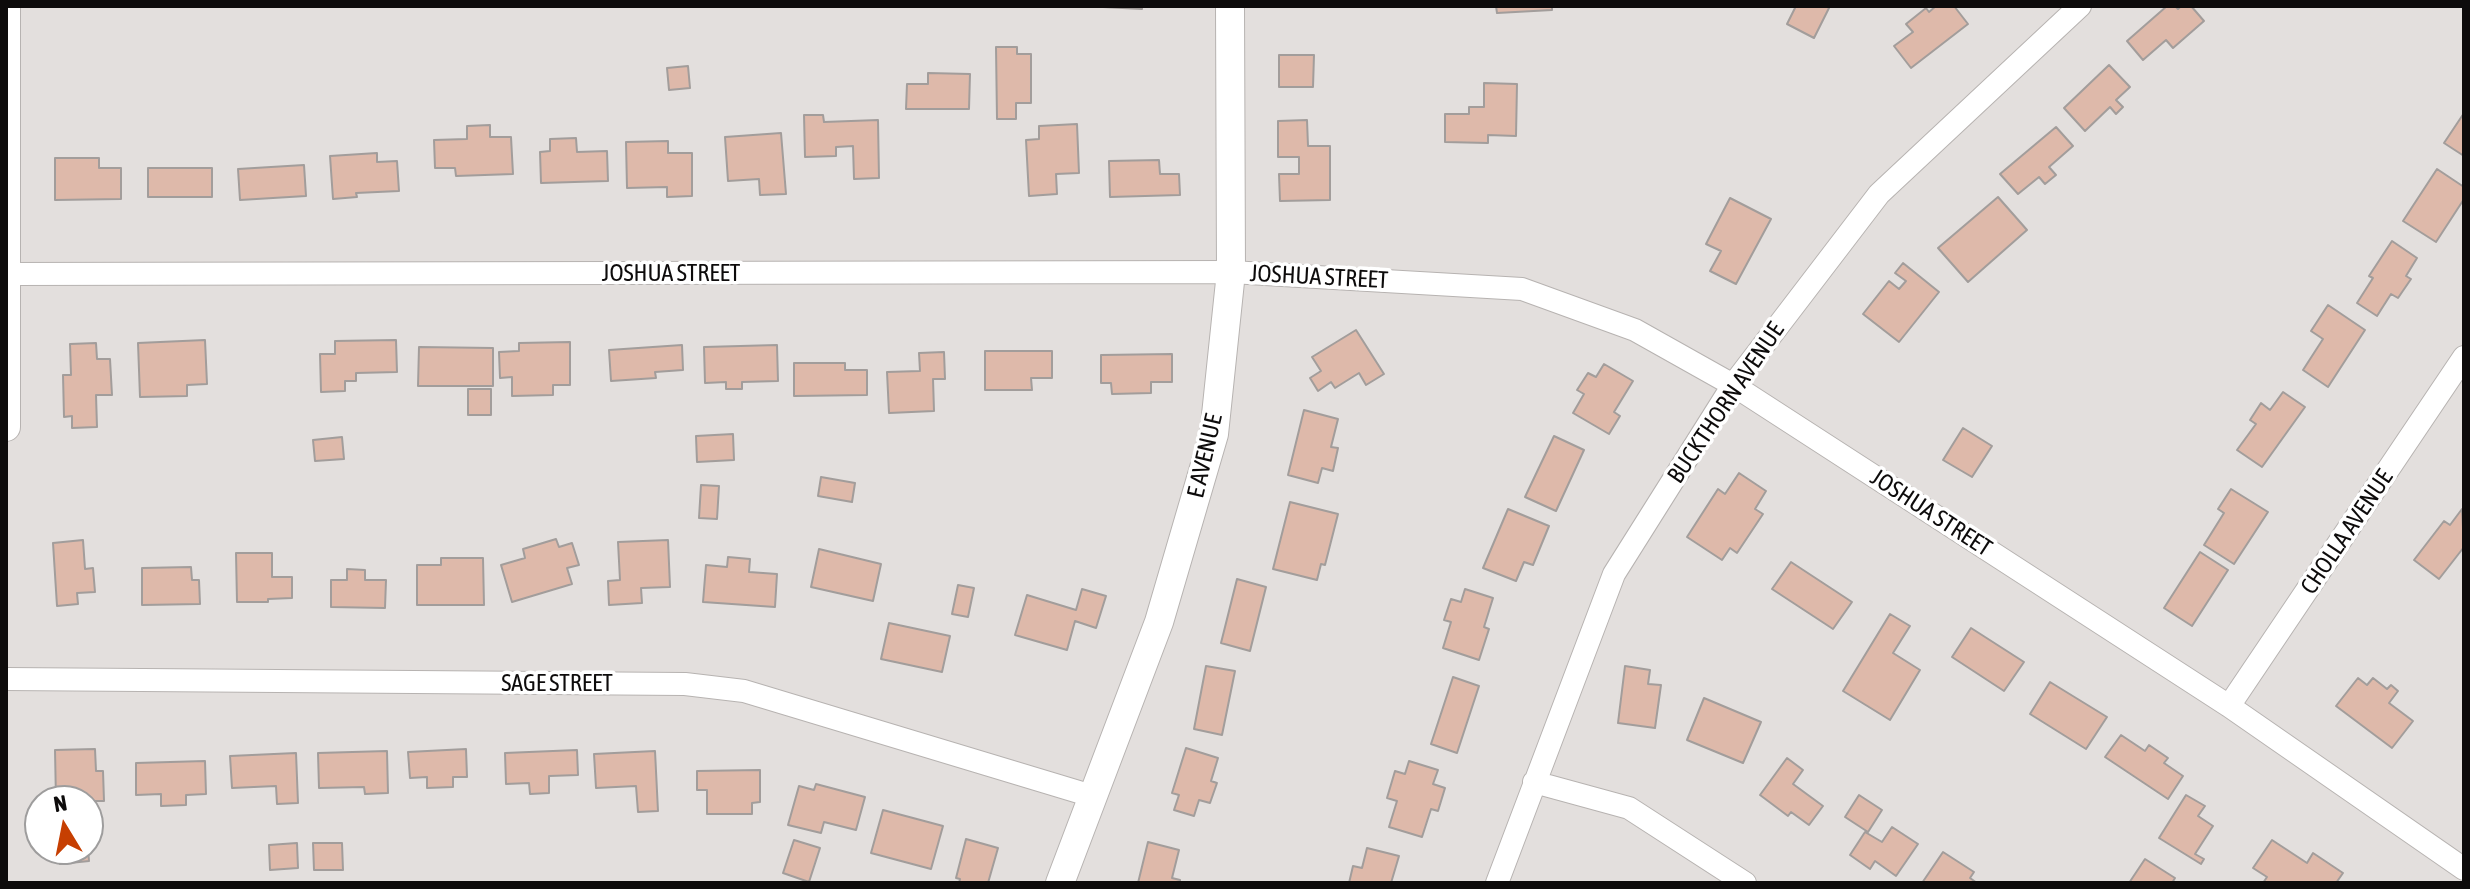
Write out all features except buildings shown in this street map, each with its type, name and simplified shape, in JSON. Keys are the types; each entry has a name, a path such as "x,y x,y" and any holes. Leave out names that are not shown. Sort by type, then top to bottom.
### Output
{"street":[{"path":"6,6 6,427"},
{"name":"E AVENUE","path":"1060,883 1159,622 1214,434 1231,272 1230,6"},
{"name":"BUCKTHORN AVENUE","path":"1497,883 1614,574 1733,385 1879,194 2068,10"},
{"name":"JOSHUA STREET","path":"6,274 1231,272 1522,289 1635,330 1733,385 2229,706 2464,869"},
{"name":"CHOLLA AVENUE","path":"2229,706 2464,357"},
{"name":"SAGE STREET","path":"6,679 685,684 744,691 1092,796"},
{"path":"1534,782 1629,808 1745,883"}]}
